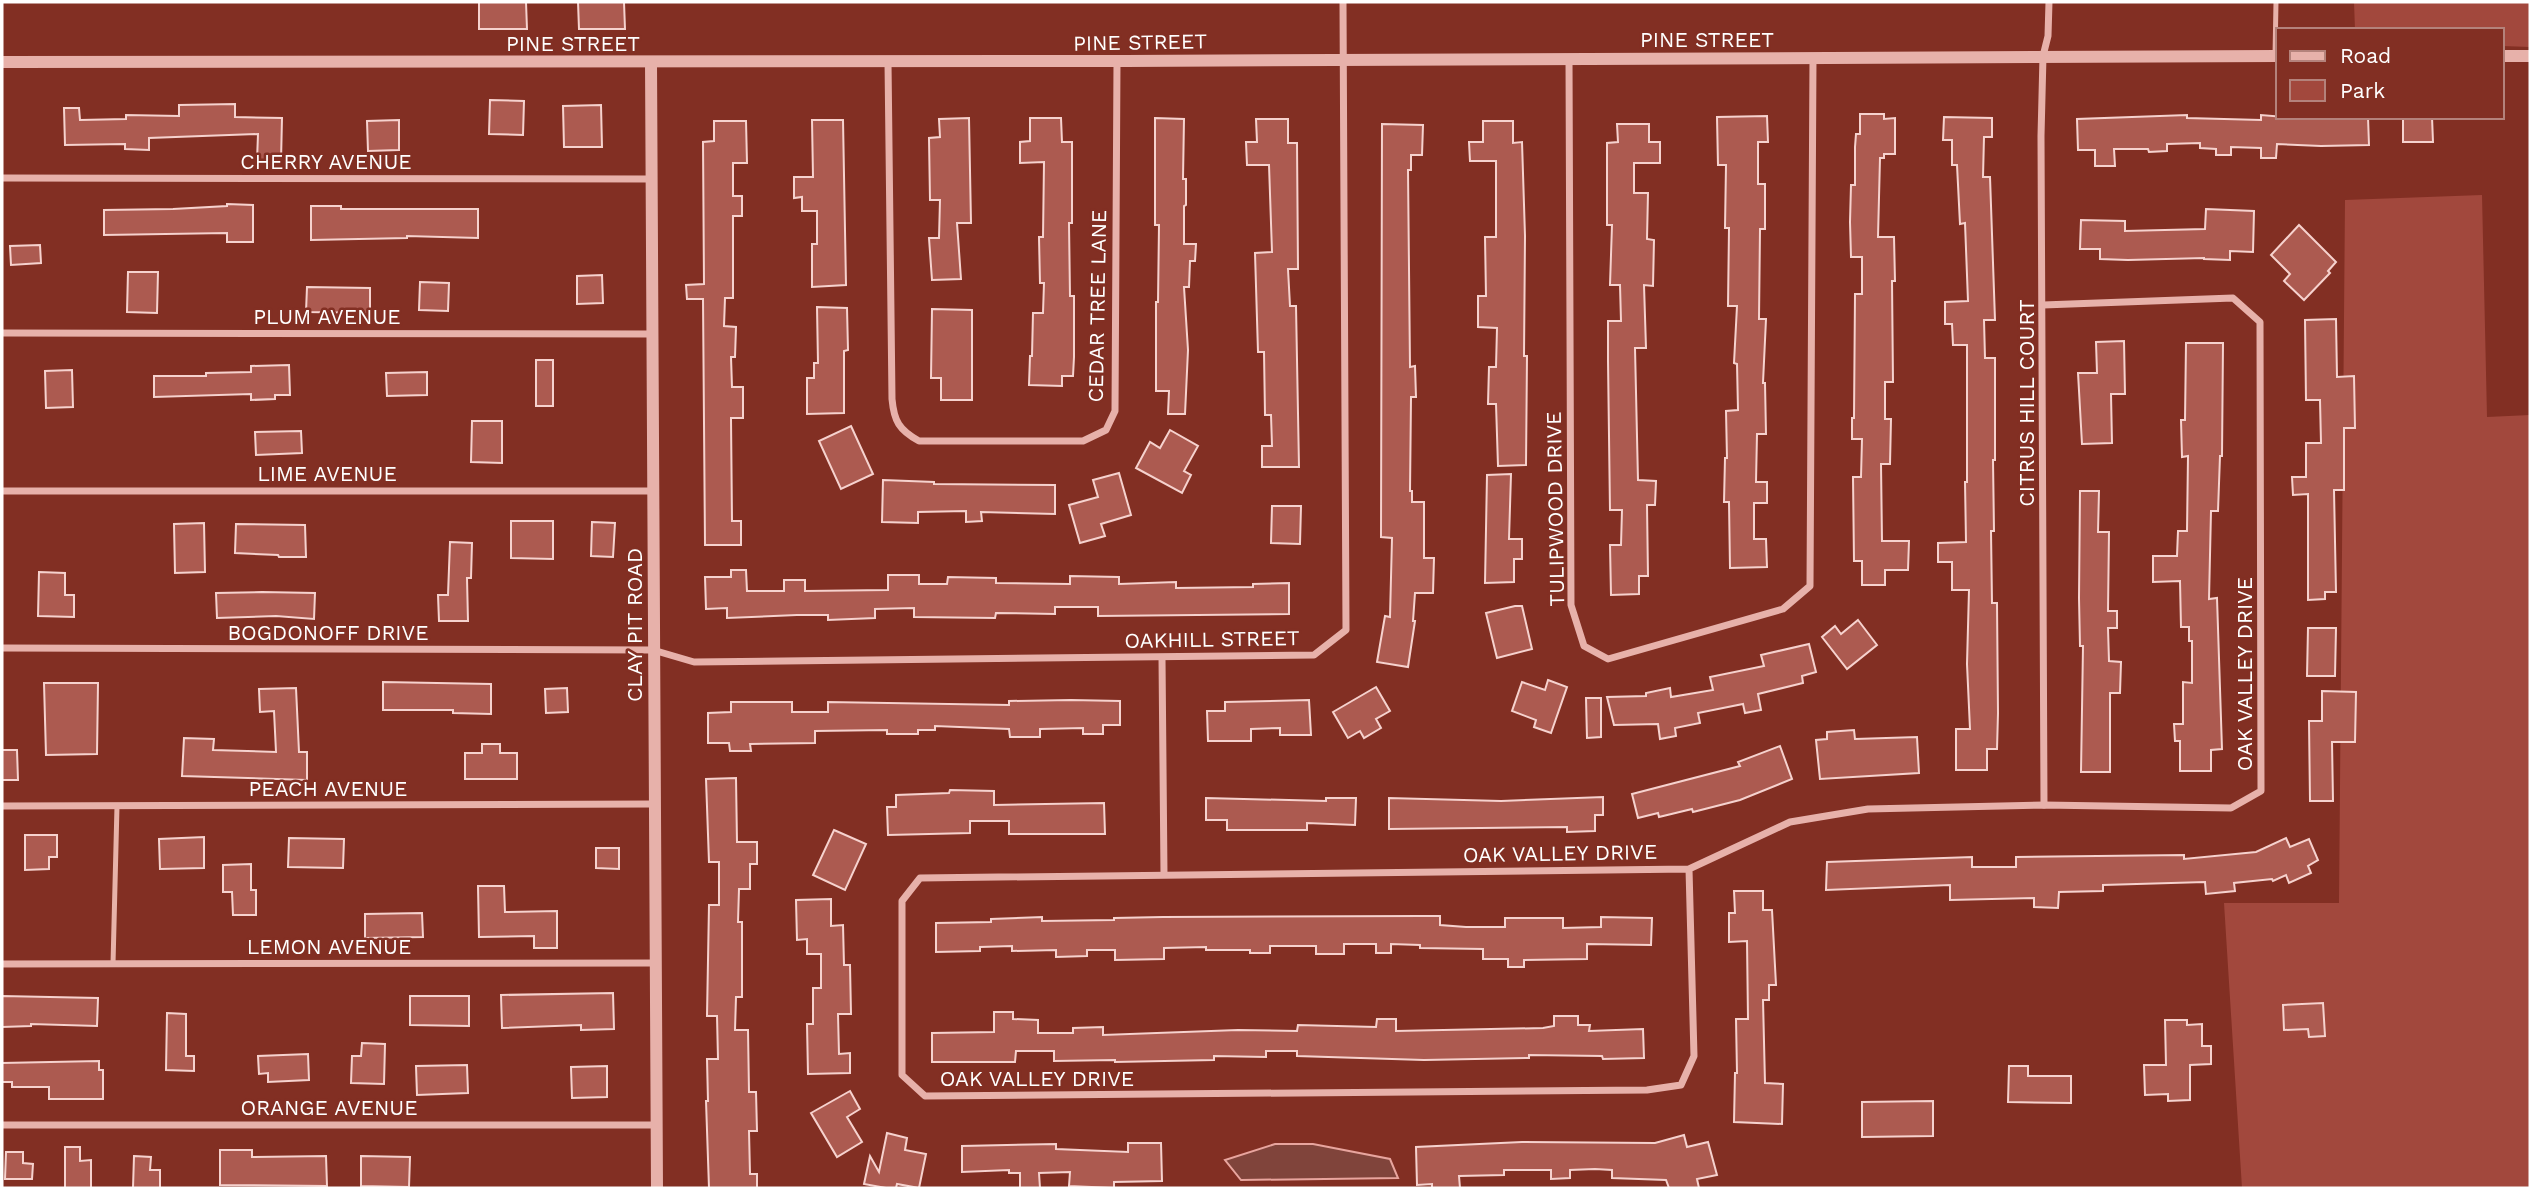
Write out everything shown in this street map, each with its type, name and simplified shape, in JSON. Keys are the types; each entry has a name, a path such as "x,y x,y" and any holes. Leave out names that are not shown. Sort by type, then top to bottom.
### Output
{"street":[{"name":"OAKHILL STREET","path":"653,650 694,662 1314,655 1346,630 1343,2"},
{"name":"CITRUS HILL COURT","path":"2044,805 2041,136 2043,56 2048,36 2049,2"},
{"name":"PINE STREET","path":"2,62 1116,62 1344,58 2276,56"},
{"path":"2504,56 2530,56"},
{"name":"TULIPWOOD DRIVE","path":"1569,58 1571,605 1584,646 1608,659 1783,609 1810,586 1813,58"},
{"name":"CLAY PIT ROAD","path":"651,62 657,1188"},
{"name":"CEDAR TREE LANE","path":"888,62 894,418 906,434 919,441 1083,442 1107,430 1115,411 1116,62"},
{"name":"CHERRY AVENUE","path":"2,178 650,178"},
{"name":"OAK VALLEY DRIVE","path":"1689,869 1694,1056 1681,1085 1647,1090 925,1096 902,1075 902,901 920,878 1689,869 1790,822 1868,809 2044,805 2231,808 2262,790 2260,322 2233,298 2043,305"},
{"name":"PLUM AVENUE","path":"2,333 652,334"},
{"name":"LIME AVENUE","path":"2,491 652,491"},
{"name":"BOGDONOFF DRIVE","path":"2,648 653,650"},
{"path":"1162,658 1164,874"},
{"name":"PEACH AVENUE","path":"2,807 654,804"},
{"name":"LEMON AVENUE","path":"2,964 656,963"},
{"name":"ORANGE AVENUE","path":"2,1125 657,1125"}],"lane":[{"path":"2276,2 2276,28"},
{"path":"113,964 117,806"}],"green space":[{"path":"2354,2 2530,2 2530,47 2504,46 2504,28 2355,28"},
{"path":"2482,195 2487,417 2530,415 2530,1188 2242,1188 2224,903 2339,903 2345,200"}],"shaded area":[{"path":"1275,1144 1313,1144 1390,1159 1398,1178 1241,1180 1225,1160"}],"building":[{"path":"479,2 526,2 527,29 479,29"},
{"path":"578,2 624,2 625,29 579,29"},
{"path":"490,100 524,101 523,135 489,134"},
{"path":"235,104 235,117 282,118 281,161 257,161 258,134 149,138 149,150 125,149 125,144 65,145 64,108 79,108 80,120 126,119 126,115 179,116 179,105"},
{"path":"601,105 602,147 564,147 563,106"},
{"path":"1860,114 1884,114 1884,119 1895,118 1895,154 1884,154 1884,158 1880,158 1878,237 1894,237 1895,281 1892,281 1893,382 1885,382 1885,419 1891,419 1890,464 1881,464 1882,541 1909,541 1908,570 1885,570 1885,585 1862,585 1862,561 1854,561 1853,477 1861,477 1862,439 1852,439 1855,294 1862,294 1862,257 1851,257 1850,222 1851,185 1855,185 1855,147 1856,134 1860,134"},
{"path":"2187,115 2187,118 2261,120 2261,115 2276,116 2276,119 2368,119 2369,145 2277,144 2276,158 2261,158 2261,148 2231,147 2231,155 2216,155 2216,149 2200,148 2200,143 2167,144 2167,151 2114,149 2115,166 2095,166 2095,150 2078,150 2077,119"},
{"path":"1767,116 1768,142 1758,142 1758,184 1765,184 1765,229 1760,229 1759,319 1766,319 1763,383 1766,434 1757,434 1756,482 1767,482 1767,503 1754,503 1754,539 1766,539 1767,567 1730,568 1729,502 1724,502 1726,411 1738,410 1737,364 1734,363 1737,306 1728,306 1729,228 1725,228 1726,165 1718,165 1717,117"},
{"path":"1944,117 1992,118 1992,137 1984,137 1983,177 1990,177 1995,320 1984,320 1985,358 1995,358 1994,531 1991,531 1992,603 1997,603 1998,713 1997,749 1987,749 1987,770 1956,770 1956,729 1970,729 1967,664 1969,590 1952,590 1952,562 1938,562 1938,543 1966,542 1967,482 1967,345 1953,345 1952,324 1945,324 1945,302 1968,301 1965,223 1960,224 1957,165 1952,165 1952,140 1943,140"},
{"path":"969,118 971,223 957,223 961,279 932,280 929,238 939,238 940,200 930,200 929,138 940,137 939,119"},
{"path":"1030,118 1061,118 1062,142 1072,142 1072,223 1069,223 1070,296 1074,296 1074,357 1073,376 1062,376 1062,386 1029,385 1033,313 1043,313 1044,283 1040,283 1039,237 1043,237 1044,162 1020,163 1020,142 1030,141"},
{"path":"1155,118 1184,119 1184,244 1196,244 1195,261 1190,261 1189,287 1184,287 1188,350 1185,414 1168,414 1169,391 1156,391 1159,225 1155,225"},
{"path":"1256,119 1288,119 1288,143 1297,143 1298,269 1288,269 1290,306 1296,306 1299,467 1262,467 1262,446 1272,446 1271,415 1265,415 1264,352 1258,352 1255,253 1272,252 1269,165 1247,165 1246,142 1257,142"},
{"path":"2403,119 2432,119 2433,142 2403,142"},
{"path":"399,120 399,150 368,151 367,121"},
{"path":"812,120 843,120 846,285 812,287 812,244 817,244 817,211 802,211 802,197 794,198 794,177 813,177"},
{"path":"714,121 746,121 747,163 733,163 733,196 742,196 742,216 733,216 733,298 725,298 724,326 736,327 735,357 731,357 732,387 743,387 743,418 731,418 732,521 741,521 741,545 705,545 703,299 687,299 686,285 704,284 703,142 714,141"},
{"path":"1483,121 1513,121 1513,143 1522,142 1525,236 1524,356 1527,356 1526,465 1498,466 1496,404 1488,404 1489,367 1496,367 1497,328 1478,327 1478,296 1486,296 1485,237 1496,237 1496,161 1470,161 1469,142 1483,142"},
{"path":"1382,124 1423,125 1422,155 1411,155 1411,170 1408,170 1410,367 1415,366 1416,397 1411,397 1410,491 1412,502 1424,502 1424,558 1434,558 1433,593 1415,593 1415,621 1408,667 1377,662 1385,616 1390,617 1392,538 1381,537"},
{"path":"1617,124 1649,124 1649,142 1660,142 1660,163 1634,163 1634,193 1648,193 1647,239 1654,240 1653,286 1644,285 1646,348 1635,348 1638,480 1656,481 1655,505 1647,505 1648,576 1639,576 1639,594 1611,595 1610,545 1621,545 1622,510 1610,510 1608,361 1608,321 1621,321 1620,285 1610,285 1612,225 1607,225 1607,143 1618,142"},
{"path":"227,204 253,205 253,242 227,242 227,233 104,235 104,210 173,209"},
{"path":"311,206 341,206 341,209 478,209 478,238 407,236 311,240"},
{"path":"2206,209 2254,211 2253,252 2230,251 2230,260 2128,260 2100,259 2100,249 2080,249 2081,220 2125,221 2125,231 2205,229"},
{"path":"2299,225 2336,262 2328,271 2330,273 2304,300 2284,281 2290,274 2271,255"},
{"path":"40,245 41,263 11,265 10,246"},
{"path":"128,272 158,272 157,313 127,312"},
{"path":"602,275 603,303 577,304 577,276"},
{"path":"420,282 449,283 448,311 419,310"},
{"path":"307,287 370,288 370,313 306,312"},
{"path":"817,307 847,308 848,350 844,351 844,413 807,414 807,378 814,378 814,363 818,363"},
{"path":"932,309 972,310 972,400 941,400 941,378 931,378"},
{"path":"2336,319 2337,377 2354,376 2355,428 2344,428 2344,490 2334,490 2336,592 2325,592 2325,599 2308,600 2308,494 2293,495 2292,477 2306,477 2306,443 2321,443 2320,400 2306,400 2305,320"},
{"path":"2124,341 2125,394 2111,394 2112,443 2082,444 2078,373 2097,373 2096,342"},
{"path":"2186,343 2223,343 2222,456 2218,511 2211,511 2209,599 2217,598 2222,749 2211,750 2211,771 2180,771 2180,741 2175,741 2174,724 2183,724 2183,682 2192,683 2192,641 2189,641 2189,627 2181,627 2180,581 2153,582 2153,556 2177,556 2178,531 2187,531 2188,456 2182,457 2181,420 2185,420"},
{"path":"536,360 553,360 553,406 536,406"},
{"path":"289,365 290,395 275,395 275,399 251,400 251,394 154,397 154,376 206,376 206,373 251,372 251,366"},
{"path":"72,370 73,407 46,408 45,371"},
{"path":"427,372 427,395 387,396 386,373"},
{"path":"472,421 502,421 502,463 471,462"},
{"path":"851,426 873,474 841,489 819,441"},
{"path":"1170,430 1198,446 1184,471 1191,475 1182,493 1136,468 1150,442 1160,448"},
{"path":"301,431 302,453 256,455 255,432"},
{"path":"1119,473 1131,515 1101,524 1105,536 1080,543 1069,505 1098,497 1093,480"},
{"path":"1511,474 1509,539 1522,539 1522,559 1514,559 1514,582 1485,583 1487,475"},
{"path":"883,480 934,484 1055,485 1055,514 981,512 982,521 966,522 966,511 918,512 918,523 882,522"},
{"path":"2080,491 2099,491 2098,532 2109,532 2108,611 2117,611 2117,628 2108,628 2109,661 2121,662 2120,693 2110,693 2110,772 2081,772 2083,646 2080,646 2079,598"},
{"path":"1272,506 1301,506 1300,544 1271,543"},
{"path":"511,521 553,521 553,559 511,558"},
{"path":"592,522 615,523 613,557 591,556"},
{"path":"204,523 205,572 175,573 174,524"},
{"path":"236,524 305,525 306,557 235,553"},
{"path":"450,542 472,543 471,578 467,578 468,621 439,621 438,595 448,595"},
{"path":"731,570 746,570 747,591 784,591 784,580 805,580 805,591 888,590 888,575 919,575 919,584 947,584 948,577 996,578 996,583 1070,584 1070,576 1119,577 1119,584 1176,582 1176,588 1253,587 1253,584 1289,583 1289,614 1098,616 1098,607 1055,607 1055,614 996,613 995,618 914,617 914,608 875,609 875,618 828,620 828,615 797,615 727,618 727,608 706,609 705,577 731,577"},
{"path":"39,572 65,573 65,595 74,595 74,617 38,616"},
{"path":"216,593 315,593 314,619 276,616 217,618"},
{"path":"1522,606 1532,649 1497,658 1486,613"},
{"path":"1858,620 1877,645 1847,669 1822,637 1835,626 1841,634"},
{"path":"2308,628 2336,628 2335,676 2307,676"},
{"path":"1809,644 1816,672 1802,676 1803,683 1758,694 1761,710 1745,713 1743,704 1698,713 1700,723 1675,728 1676,736 1660,739 1658,724 1614,725 1607,697 1646,696 1646,693 1670,688 1671,697 1713,690 1710,677 1764,666 1761,655"},
{"path":"1548,680 1567,687 1551,733 1534,727 1536,720 1512,711 1522,682 1545,690"},
{"path":"383,682 491,684 491,714 453,713 453,710 383,710"},
{"path":"44,683 98,683 97,754 46,755"},
{"path":"1376,687 1390,711 1376,719 1381,728 1364,738 1360,731 1348,738 1333,712"},
{"path":"296,688 299,752 307,752 307,780 182,776 184,738 214,739 213,750 276,752 274,711 260,712 259,689"},
{"path":"567,688 568,712 546,713 545,689"},
{"path":"2322,691 2356,692 2355,742 2332,742 2333,801 2310,801 2309,721 2322,721"},
{"path":"1586,698 1601,698 1601,737 1587,738"},
{"path":"1309,700 1311,735 1280,735 1280,728 1251,729 1251,741 1208,741 1207,711 1225,711 1225,702"},
{"path":"1009,701 1120,701 1120,725 1103,725 1103,734 1083,734 1083,728 1040,729 1040,737 1010,737 1009,729 935,726 935,730 918,730 918,734 887,734 887,730 815,731 815,743 750,744 751,751 730,751 729,743 708,743 708,713 731,712 731,702 792,702 792,712 828,712 828,702 1009,705"},
{"path":"1854,730 1855,739 1917,737 1919,773 1820,779 1816,740 1827,739 1827,732"},
{"path":"482,744 500,744 500,753 517,753 517,779 465,779 465,753 482,753"},
{"path":"1780,746 1792,779 1740,800 1693,812 1692,809 1659,817 1658,813 1638,818 1632,794 1740,766 1738,762"},
{"path":"2,750 17,750 18,780 2,780"},
{"path":"736,778 737,842 757,842 757,864 750,864 750,889 739,889 742,997 736,997 735,1030 748,1030 749,1092 756,1092 757,1131 749,1131 750,1174 757,1174 757,1188 709,1188 707,1059 718,1059 717,1016 707,1016 709,905 719,905 719,862 709,862 706,779"},
{"path":"950,790 994,791 994,805 1104,803 1105,834 1009,834 1009,821 970,821 970,833 888,835 887,807 896,807 896,795 949,793"},
{"path":"1603,797 1603,815 1595,815 1595,831 1567,832 1567,827 1389,829 1389,798 1501,801"},
{"path":"1206,798 1326,801 1326,798 1356,798 1355,825 1307,823 1307,830 1227,830 1227,820 1206,820"},
{"path":"834,830 866,844 845,890 813,875"},
{"path":"25,835 57,835 57,857 49,857 49,869 25,870"},
{"path":"204,837 204,868 160,869 159,839"},
{"path":"289,838 344,839 343,868 288,867"},
{"path":"2286,838 2290,847 2309,839 2318,860 2308,866 2311,873 2289,883 2286,875 2273,881 2234,883 2235,891 2206,894 2205,882 2103,885 2103,891 2059,892 2058,908 2034,907 2034,898 1950,900 1950,885 1826,890 1827,862 1972,857 1972,867 2016,867 2016,857 2184,855 2184,859 2256,852"},
{"path":"596,848 619,848 619,869 596,868"},
{"path":"251,864 251,890 256,890 256,915 233,915 232,892 223,892 223,865"},
{"path":"478,886 504,886 505,912 557,911 557,948 534,948 534,936 479,937"},
{"path":"1734,891 1763,891 1763,910 1772,910 1776,985 1769,985 1769,1000 1763,1000 1765,1083 1783,1084 1782,1124 1734,1122 1736,1019 1748,1019 1747,941 1729,942 1729,913 1735,913"},
{"path":"831,899 831,926 843,925 844,965 850,965 851,1014 838,1014 839,1054 850,1053 850,1073 808,1074 807,1024 813,1024 813,988 821,988 821,954 807,954 807,939 797,940 796,900"},
{"path":"422,913 423,937 365,938 365,914"},
{"path":"1440,916 1440,925 1466,927 1505,927 1505,918 1563,918 1563,928 1601,927 1601,917 1652,918 1651,945 1587,944 1587,959 1524,960 1524,967 1508,967 1508,959 1483,959 1483,949 1420,948 1420,945 1391,944 1391,953 1376,953 1376,944 1344,944 1344,954 1316,954 1316,946 1270,946 1270,953 1206,950 1206,947 1164,948 1164,959 1115,960 1115,950 1087,950 1087,956 1056,957 1056,950 1012,951 1012,946 980,947 980,951 936,952 936,923 991,922 991,919 1042,917 1042,921 1163,917"},
{"path":"613,993 614,1029 581,1030 581,1025 502,1028 501,995"},
{"path":"2,996 98,998 97,1026 31,1024 2,1027"},
{"path":"410,996 469,996 469,1026 410,1025"},
{"path":"2323,1003 2325,1036 2309,1037 2308,1029 2284,1030 2283,1005"},
{"path":"994,1012 1013,1012 1013,1019 1038,1020 1038,1033 1073,1033 1073,1028 1103,1027 1103,1035 1238,1030 1297,1031 1298,1025 1376,1027 1377,1019 1396,1019 1396,1031 1543,1028 1554,1026 1554,1016 1578,1016 1578,1025 1590,1025 1589,1031 1643,1029 1644,1058 1529,1055 1529,1058 1424,1060 1297,1056 1297,1051 1266,1051 1266,1057 1214,1056 1214,1060 1115,1062 1054,1061 1054,1051 1016,1051 1015,1062 932,1062 932,1033 994,1032"},
{"path":"167,1013 186,1014 186,1056 194,1056 194,1071 166,1070"},
{"path":"2165,1020 2187,1020 2187,1025 2202,1024 2202,1046 2211,1046 2211,1064 2190,1065 2190,1100 2168,1101 2168,1094 2145,1095 2144,1065 2166,1065"},
{"path":"362,1043 385,1044 384,1084 351,1083 352,1056 361,1056"},
{"path":"308,1054 309,1080 268,1082 268,1073 259,1074 258,1056"},
{"path":"99,1061 99,1070 103,1070 103,1099 49,1099 49,1087 12,1087 12,1082 2,1082 2,1063"},
{"path":"467,1065 468,1093 417,1095 416,1066"},
{"path":"607,1066 607,1097 572,1098 571,1067"},
{"path":"2009,1066 2028,1066 2028,1076 2071,1076 2071,1103 2008,1102"},
{"path":"850,1091 860,1109 847,1117 862,1142 837,1157 811,1113"},
{"path":"1933,1101 1933,1136 1862,1137 1862,1102"},
{"path":"887,1133 907,1138 905,1150 926,1154 919,1188 897,1184 896,1188 886,1188 864,1184 870,1156 879,1172"},
{"path":"1684,1135 1687,1147 1708,1142 1717,1175 1697,1179 1699,1188 1669,1188 1666,1180 1612,1178 1612,1170 1595,1169 1570,1170 1570,1178 1551,1179 1551,1170 1504,1170 1504,1175 1459,1176 1460,1188 1417,1185 1416,1147 1522,1142 1655,1143"},
{"path":"1128,1143 1161,1143 1162,1181 1114,1182 1114,1188 1069,1186 1070,1172 1039,1173 1040,1188 1020,1188 1020,1173 1009,1173 1009,1170 962,1172 962,1146 1056,1144 1056,1149 1128,1152"},
{"path":"65,1147 80,1147 80,1161 91,1160 91,1188 65,1188"},
{"path":"220,1150 252,1150 252,1157 326,1156 327,1186 220,1185"},
{"path":"6,1152 23,1152 23,1163 33,1164 32,1179 5,1179"},
{"path":"134,1156 151,1157 150,1170 160,1170 160,1188 133,1188"},
{"path":"361,1156 410,1157 409,1187 361,1186"}]}
